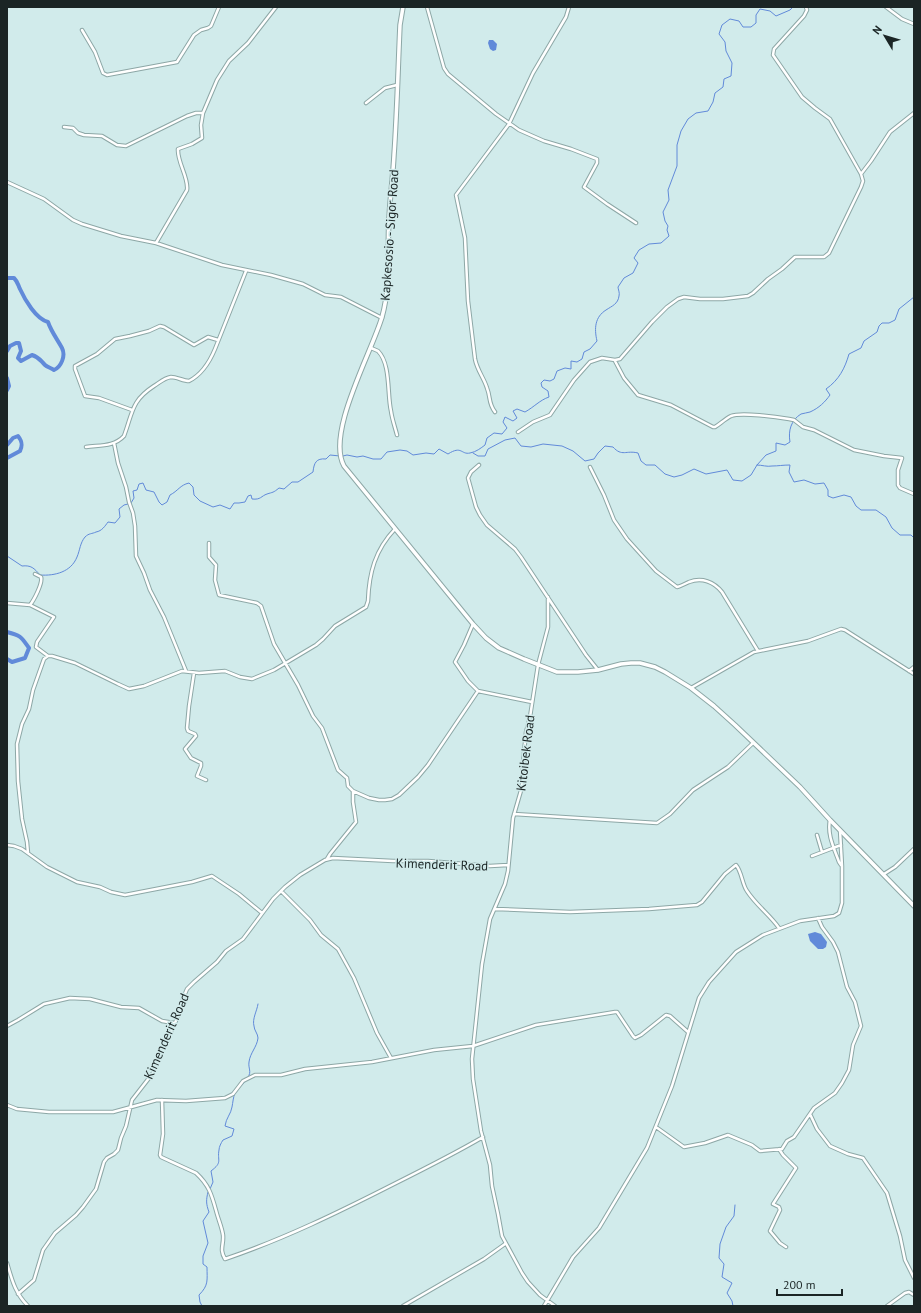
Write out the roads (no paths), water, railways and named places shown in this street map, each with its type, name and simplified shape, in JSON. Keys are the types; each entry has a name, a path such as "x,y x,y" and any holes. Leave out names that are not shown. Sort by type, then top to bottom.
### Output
{"main road":[{"name":"Kapkesosio - Sigor Road","path":"395,528 344,466 340,457 339,444 344,420 359,376 382,318 385,304 388,276 389,218 395,149 400,25 403,7"},
{"path":"395,528 473,624 486,638 499,648 538,665 564,673 598,670 632,662 640,663 666,672 691,688 714,706 800,787 914,906"}],"street":[{"path":"82,30 95,52 103,73 107,75 177,62 194,35 211,26 219,7"},
{"path":"156,243 187,190 187,184 178,150 180,147 192,144 202,138 201,124 203,113 214,85 224,68 248,43 276,7"},
{"path":"427,7 446,72 453,80 509,124 529,135 597,159 584,187 607,204 636,222"},
{"path":"496,412 491,407 488,390 477,367 475,359 468,301 465,238 456,195 509,124 533,74 566,17 569,7"},
{"path":"518,432 533,422 550,415 574,380 590,362 602,358 618,360 623,357 652,322 667,307 678,299 684,297 723,299 748,296 756,291 795,257 826,256 829,253 863,182 861,174 830,119 802,97 773,55 774,49 804,16 807,10 806,7"},
{"path":"886,7 902,19 914,24"},
{"path":"366,104 385,88 397,85"},
{"path":"64,127 74,128 84,135 102,136 117,146 126,146 187,116 196,113 203,113"},
{"path":"861,174 890,132 914,113"},
{"path":"7,182 44,199 73,220 82,224 121,236 156,243 222,265 271,275 303,284 325,295 341,297 382,318"},
{"path":"86,447 114,443 124,436 135,403 141,396 166,378 173,377 188,381 192,380 210,359 246,271"},
{"path":"132,410 100,398 86,396 75,366 97,354 115,339 142,333 160,326 194,345 208,337 219,340"},
{"path":"371,348 378,350 383,359 387,372 390,410 397,435"},
{"path":"615,360 624,378 638,394 671,405 713,427 734,415 751,415 789,419 794,420 803,427 814,430 854,450 902,458 898,470 898,485 900,488 914,494"},
{"path":"114,443 118,463 133,513 135,554 150,590 164,617 186,671"},
{"path":"479,465 468,478 476,507 480,515 487,525 518,553 586,656 598,670"},
{"path":"590,468 614,520 636,550 656,571 677,587 699,580 711,582 716,586 722,592 758,650"},
{"path":"7,603 30,605 54,617 37,642 36,645 38,649 48,656 75,664 129,689 140,687 174,673 186,671 194,673 225,671 244,678 252,679 274,670 316,645 323,640 335,626 366,607 368,602 372,565 395,528"},
{"path":"209,543 209,558 213,561 216,567 215,580 218,595 260,604 272,639 314,716 324,730 338,770 347,778 348,786 353,791 369,798 379,800 392,799 399,795 428,765 478,691"},
{"path":"30,605 42,581 41,577 35,574"},
{"name":"Kitoibek Road","path":"548,598 547,632 538,665 525,739 522,787 514,814 505,884 489,925 482,964 473,1046 473,1078 483,1137 490,1165 492,1186 501,1232 505,1244 524,1277 540,1296 555,1306"},
{"path":"473,624 455,662 471,684 478,691 532,702"},
{"path":"691,688 758,650 808,641 842,629 914,674"},
{"path":"28,853 28,842 22,819 18,781 17,744 22,724 29,709 39,672 44,659 48,656"},
{"path":"909,671 914,667"},
{"path":"194,673 187,728 188,731 196,736 185,749 191,758 202,763 197,776 206,780"},
{"path":"514,814 657,823 670,814 693,790 728,767 753,743"},
{"path":"327,859 356,822 353,791"},
{"path":"830,820 829,829 834,848 842,866"},
{"path":"544,1306 574,1257 595,1234 607,1217 643,1157 672,1086 701,993 723,966 742,948 762,935 800,921 834,916 841,911 842,866 840,829"},
{"path":"817,835 822,852"},
{"path":"7,845 14,846 28,853 47,867 77,882 125,895 192,882 212,876 239,894 262,913"},
{"path":"812,856 841,845"},
{"path":"884,874 895,868 914,849"},
{"name":"Kimenderit Road","path":"18,1294 34,1280 41,1253 48,1241 57,1231 76,1215 98,1184 104,1162 116,1152 127,1123 130,1107 134,1097 153,1073 178,1016 183,996 187,989 213,966 226,951 243,939 262,913 281,891 300,875 327,859 333,858 393,862 428,861 490,866 508,865"},
{"path":"495,909 570,912 648,909 697,905 702,902 725,874 736,865 747,891 762,909 773,919 779,928"},
{"path":"281,891 310,920 321,935 338,948 354,978 377,1033 391,1058"},
{"path":"656,1127 684,1147 705,1143 728,1135 752,1145 760,1151 780,1150 787,1141 793,1139 814,1108 835,1093 845,1078 853,1045 861,1026 855,1002 847,987 838,952 818,918"},
{"path":"7,1026 44,1004 70,998 90,999 122,1007 139,1008 162,1021 174,1023"},
{"path":"7,1105 17,1109 65,1113 94,1111 113,1112 157,1100 186,1101 225,1098 233,1094 243,1081 255,1075 281,1075 305,1069 391,1058 434,1050 473,1046 536,1025 615,1012 618,1013 635,1038 666,1015 670,1016 688,1032"},
{"path":"162,1100 163,1134 160,1156 196,1173 211,1191 221,1224 223,1236 221,1248 225,1259 271,1242 327,1218 437,1163 483,1137"},
{"path":"810,1114 817,1129 829,1144 832,1147 848,1154 863,1158 887,1193 900,1236 905,1260 914,1278"},
{"path":"780,1150 796,1168 773,1204 779,1207 780,1210 770,1231 786,1247"},
{"path":"403,1306 484,1259 505,1244"},
{"path":"7,1263 18,1294 28,1306"},
{"path":"887,1306 905,1293 909,1292 914,1295"}],"water":[{"path":"489,40 493,40 497,44 496,50 493,51 490,49 488,43"},
{"path":"815,932 821,934 827,942 826,947 823,949 818,949 810,941 808,934"}],"waterway":[{"path":"343,456 363,456 373,459 381,459 387,452 400,450 407,451 413,455 426,453 434,454 439,449 448,454 456,450 467,453 472,452 485,445 487,438 494,433 502,434 507,428 503,422 505,417 513,421 517,418 513,411 517,409 525,412 549,397 548,391 542,387 541,383 544,380 550,381 554,379 557,371 565,368 571,369 571,361 577,362 582,359 584,352 590,349 597,341 596,323 602,313 617,301 619,295 618,287 624,278 633,273 638,263 634,258 639,250 649,244 661,243 669,236 667,230 668,226 663,212 669,200 668,190 677,166 677,145 681,131 688,119 696,113 708,111 713,102 715,93 723,87 724,79 731,76 732,63 726,51 725,42 719,34 722,25 730,19 739,21 743,27 751,27 756,23 756,15 760,9 770,11 776,16 790,10 793,7"},
{"path":"7,278 14,278 31,308 39,317 48,322 52,332 62,348 63,358 61,364 54,370 46,366 38,358 32,355 21,361 18,358 21,351 19,343 10,346 7,351"},
{"path":"473,453 478,456 485,456 488,449 505,440 515,438 521,446 531,447 543,444 562,446 573,451 585,461 594,459 605,446 613,447 622,453 638,453 641,461 646,465 655,465 665,474 674,477 694,469 706,474 727,470 733,480 742,481 751,475 766,455 776,451 776,443 785,445 790,442 789,434 791,426 798,416 819,407 826,400 830,395 826,389 835,382 841,373 849,354 861,348 864,341 877,332 882,323 889,323 895,320 899,309 914,297"},
{"path":"7,378 9,386 7,390"},
{"path":"7,445 13,438 18,436 22,443 20,451 7,458"},
{"path":"131,503 134,498 133,491 137,490 139,484 143,483 146,490 154,492 162,505 167,502 170,495 183,485 189,483 193,487 194,495 200,501 213,507 220,505 230,509 234,503 245,502 248,496 251,495 252,499 261,498 279,488 284,489 292,482 298,482 313,472 316,462 320,459 326,459 330,455 340,456"},
{"path":"757,465 790,465 789,472 794,482 804,480 815,484 824,483 828,490 828,496 833,498 844,495 851,497 856,506 861,510 876,510 886,517 892,528 900,535 911,535 914,538"},
{"path":"7,556 22,566 28,566 36,570 40,575 57,574 67,570 74,562 85,537 89,534 100,531 108,522 115,523 120,517 119,509 128,504"},
{"path":"7,632 21,637 29,648 25,658 12,662 7,659"},
{"path":"248,1077 250,1073 250,1059 258,1038 254,1023 258,1004"},
{"path":"242,1085 246,1080"},
{"path":"210,1189 213,1182 211,1171 215,1168 219,1161 220,1145 223,1140 232,1136 234,1129 225,1126 235,1093"},
{"path":"202,1306 199,1295 206,1285 207,1279 207,1267 203,1264 203,1256 208,1243 203,1221 209,1212 207,1207 208,1192"},
{"path":"733,1306 727,1293 732,1283 722,1277 724,1264 719,1258 720,1244 726,1227 734,1216 735,1205"}]}
